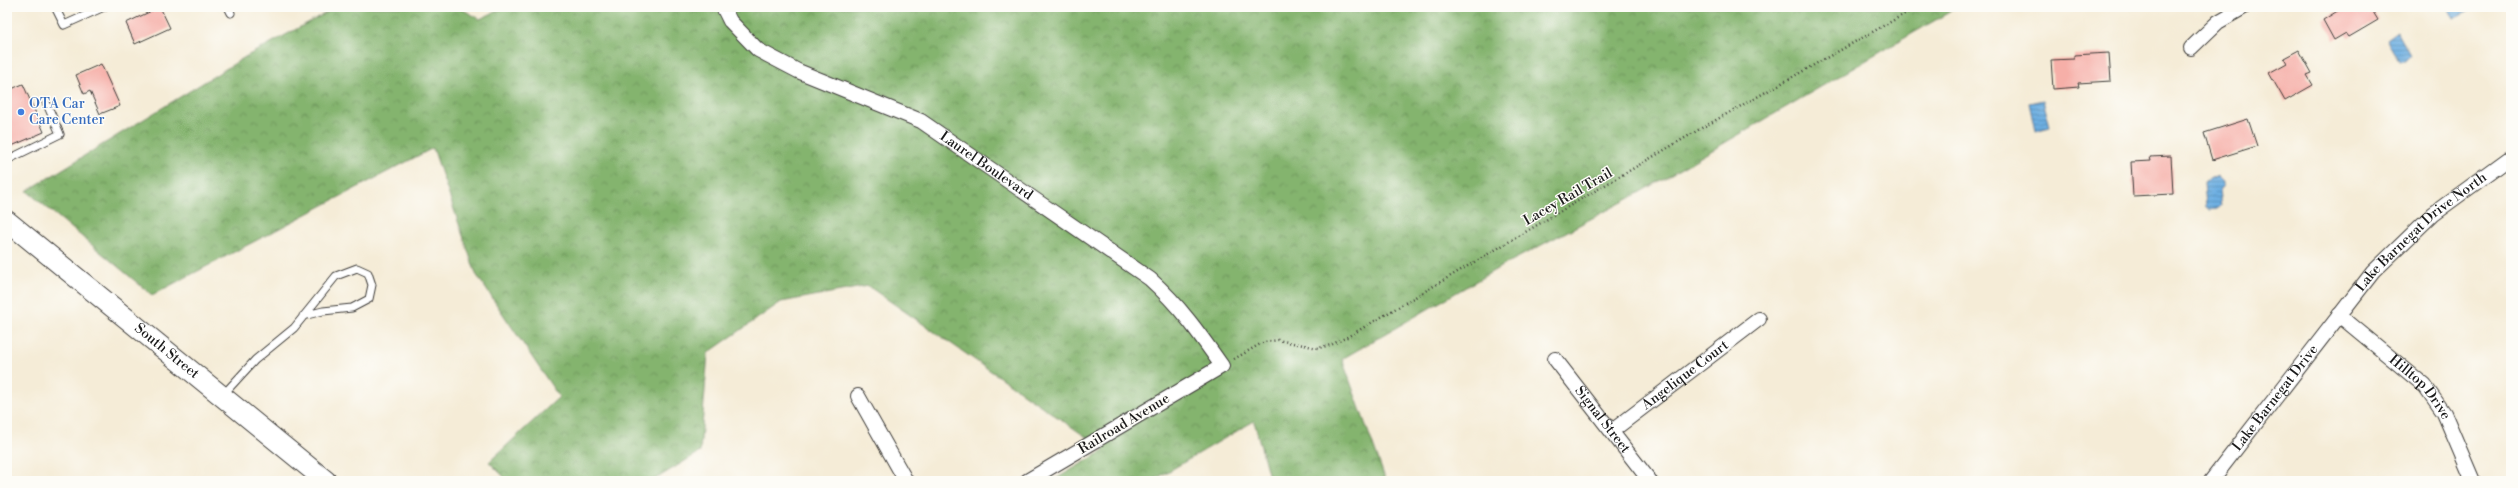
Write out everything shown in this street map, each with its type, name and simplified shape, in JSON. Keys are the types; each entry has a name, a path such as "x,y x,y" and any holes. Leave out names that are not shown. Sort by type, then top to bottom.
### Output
{"street":[{"name":"Laurel Boulevard","path":"723,7 730,21 758,50 798,71 921,120 1150,279 1173,300 1194,325 1222,366"},
{"path":"2191,48 2218,22 2244,7"},
{"name":"Lake Barnegat Drive North","path":"2339,315 2373,272 2403,241 2433,214 2511,157"},
{"name":"South Street","path":"7,221 326,481"},
{"name":"Lake Barnegat Drive","path":"2211,481 2339,315"},
{"name":"Hilltop Drive","path":"2339,315 2425,386 2444,413 2473,481"},
{"name":"Angelique Court","path":"1612,431 1759,319"},
{"name":"Signal Street","path":"1555,359 1650,481"},
{"name":"Railroad Avenue","path":"1027,481 1222,366"},
{"path":"858,396 906,481"}],"lane":[{"path":"55,7 64,25 104,7"},
{"path":"7,66 7,79"},
{"path":"7,160 60,134 46,102"},
{"path":"222,396 255,360 294,328 303,316 336,276 357,268 368,273 372,285 369,299 352,308 323,311 303,316"}],"path":[{"name":"Lacey Rail Trail","path":"1222,366 1264,342 1278,340 1318,348 1331,345 1349,336 1700,129 1917,7"}],"green space":[{"path":"337,7 458,7 480,19 505,7 1958,7 1630,198 1502,266 1342,359 1386,481 1270,481 1254,421 1152,481 1052,481 1105,450 868,286 781,302 708,353 700,452 652,481 508,481 489,462 559,397 476,274 433,148 152,295 27,191 245,57"}],"water":[{"path":"2448,7 2474,7 2454,19"},
{"path":"2397,31 2410,55 2405,61 2399,61 2386,39"},
{"path":"2043,100 2050,127 2035,131 2029,103"},
{"path":"2217,176 2223,182 2223,186 2219,190 2221,206 2217,209 2210,210 2206,207 2204,183 2212,177"}],"building":[{"path":"160,7 170,28 135,44 126,23"},
{"path":"2344,7 2370,7 2378,20 2349,37 2346,33 2334,40 2323,20"},
{"path":"2299,50 2312,73 2307,75 2313,85 2285,101 2269,73 2287,63 2284,58"},
{"path":"2109,53 2111,81 2078,83 2079,87 2053,89 2051,60 2074,59 2074,55"},
{"path":"101,64 120,106 100,114 90,91 84,94 76,75"},
{"name":"OTA Car Care Center","path":"23,84 44,132 7,148 7,91"},
{"path":"2248,119 2257,146 2212,160 2204,133"},
{"path":"2171,156 2173,194 2133,196 2131,162 2151,161 2150,157"}],"place":[{"name":"OTA Car Care Center","path":"21,112"}]}
